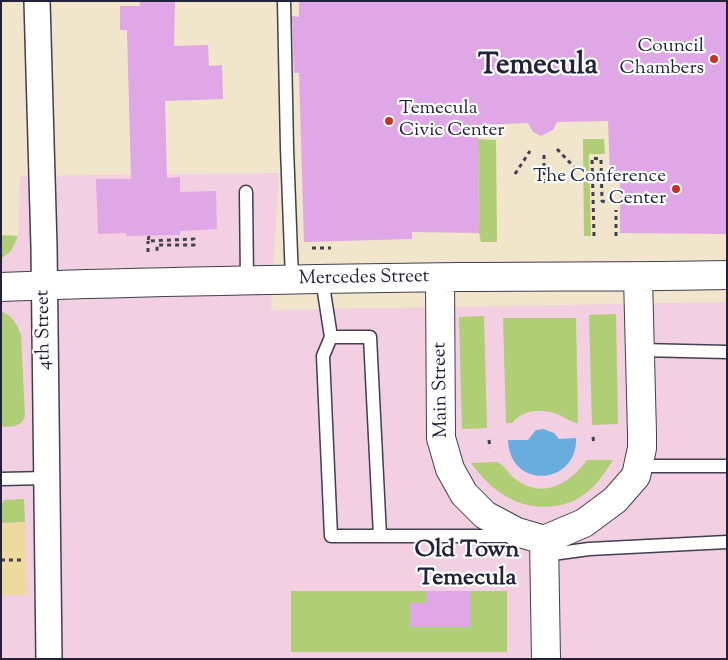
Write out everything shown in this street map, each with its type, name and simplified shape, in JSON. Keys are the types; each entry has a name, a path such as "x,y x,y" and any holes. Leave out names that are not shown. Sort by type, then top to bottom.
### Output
{"street":[{"name":"4th Street","path":"37,1 44,285 49,659"},
{"name":"Mercedes Street","path":"1,287 322,279 727,275"},
{"path":"546,659 540,544 584,523 615,500 636,476 642,448 638,277"},
{"name":"Main Street","path":"440,278 441,438 450,469 464,494 485,515 540,544"}],"lane":[{"path":"284,1 292,280"},
{"path":"246,192 247,282"},
{"path":"322,279 331,337 323,356 331,536 380,536 540,544 589,549 727,542"},
{"path":"331,337 370,337 380,536"},
{"path":"641,350 727,352"},
{"path":"638,466 727,466"},
{"path":"1,479 46,478"}],"path":[{"path":"558,149 575,168"},
{"path":"515,174 530,151"},
{"path":"544,155 544,183"},
{"path":"594,236 592,158 601,159 602,201 605,202"},
{"path":"616,210 616,236"},
{"path":"148,252 149,236"},
{"path":"148,241 194,239 194,244 157,245 157,252"},
{"path":"593,437 594,445"},
{"path":"489,440 490,448"}],"shaded area":[{"name":"Old Town Temecula","path":"279,173 271,310 727,302 727,659 1,659 2,259 11,251 18,236 20,176"}],"green space":[{"path":"478,139 496,140 497,242 481,242 479,233"},
{"path":"583,139 604,139 605,154 589,154 591,236 584,236"},
{"path":"1,235 18,236 11,251 1,259"},
{"path":"1,311 14,320 21,335 25,416 19,424 4,427 1,424"},
{"path":"616,314 618,424 592,425 589,315"},
{"path":"484,316 487,428 462,429 459,317"},
{"path":"503,318 576,318 578,423 550,412 536,411 523,414 512,423 506,423"},
{"path":"587,460 613,460 595,485 578,499 561,505 542,507 518,502 497,491 471,463 497,462 524,485 544,489 554,487 572,476"},
{"path":"24,499 25,522 2,523 2,504 4,500"},
{"path":"291,591 507,591 507,652 291,652"}],"sand":[{"path":"25,522 27,595 1,595 1,524"}],"water":[{"path":"543,429 554,433 559,439 576,438 574,454 566,465 556,473 544,476 531,474 520,468 512,456 508,440 528,440 536,430"}],"building":[{"path":"139,1 175,1 174,46 208,45 209,66 222,65 223,99 165,101 167,178 180,177 180,192 216,191 217,229 180,231 180,235 126,236 126,233 98,234 96,179 131,179 127,30 120,30 120,6 140,6"},
{"name":"Temecula Civic Center","path":"299,1 727,1 727,234 620,233 620,174 610,173 608,121 557,122 553,130 541,136 533,132 528,123 478,125 479,233 412,232 412,239 304,242 299,73 294,73 292,16 299,17"},
{"path":"426,591 470,591 470,627 410,627 410,603 426,603"}],"place":[{"name":"Council Chambers","path":"714,59"},
{"name":"Temecula Civic Center","path":"389,121"},
{"name":"The Conference Center","path":"676,189"}],"district":[{"name":"Temecula","path":"538,68"},
{"name":"Old Town Temecula","path":"467,566"}]}
